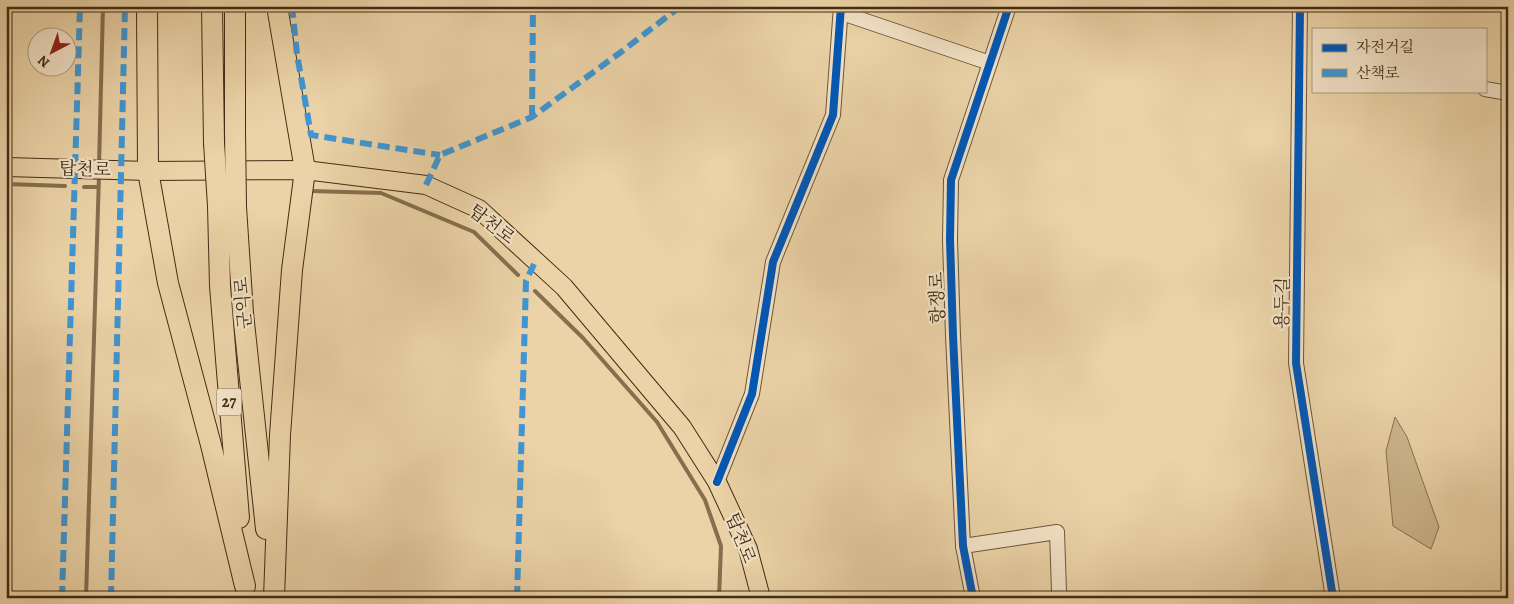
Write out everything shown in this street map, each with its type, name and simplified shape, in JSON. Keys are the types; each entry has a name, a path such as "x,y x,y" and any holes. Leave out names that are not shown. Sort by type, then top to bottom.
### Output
{"highway":[{"path":"147,6 148,171 168,282 211,445 246,592"},
{"name":"군익로","path":"212,6 214,143 227,207 243,313 274,598"},
{"name":"군익로","path":"235,6 235,131 220,286 246,592"},
{"path":"274,598 280,435 292,270 305,170 277,6"}],"main road":[{"name":"탑천로","path":"6,167 148,171 305,170 426,185 479,209 564,287 682,427 717,482 748,549 761,598"}],"street":[{"name":"항쟁로","path":"973,598 963,546 952,326 951,180 1009,6"},
{"name":"용두길","path":"1300,6 1306,61 1296,363 1333,598"},
{"path":"717,482 752,394 773,262 833,115 842,10 990,63"},
{"path":"1486,89 1508,93"},
{"path":"963,546 1057,532 1059,592 1062,598"}],"shaded area":[{"path":"1395,417 1407,437 1439,527 1431,549 1393,526 1386,451"}],"waterway":[{"path":"99,166 103,6"},
{"path":"86,598 99,175"},
{"path":"6,184 65,186"},
{"path":"84,187 98,187"},
{"path":"310,191 381,193 474,232 518,275"},
{"path":"535,291 583,338 657,422 705,500 721,546 719,598"}],"marked path":[{"path":"62,598 80,6"},
{"path":"111,598 125,6"},
{"path":"292,6 297,54 311,135 440,155"},
{"path":"532,117 533,6"},
{"path":"426,185 440,155 532,117 681,6"},
{"path":"821,6 842,13"},
{"path":"517,598 526,281 536,260"}],"cycle path":[{"path":"717,482 752,394 773,262 833,115 841,6"},
{"path":"973,598 963,546 953,336 950,240 951,180 1009,6"},
{"path":"1300,6 1296,363 1333,598"}]}
